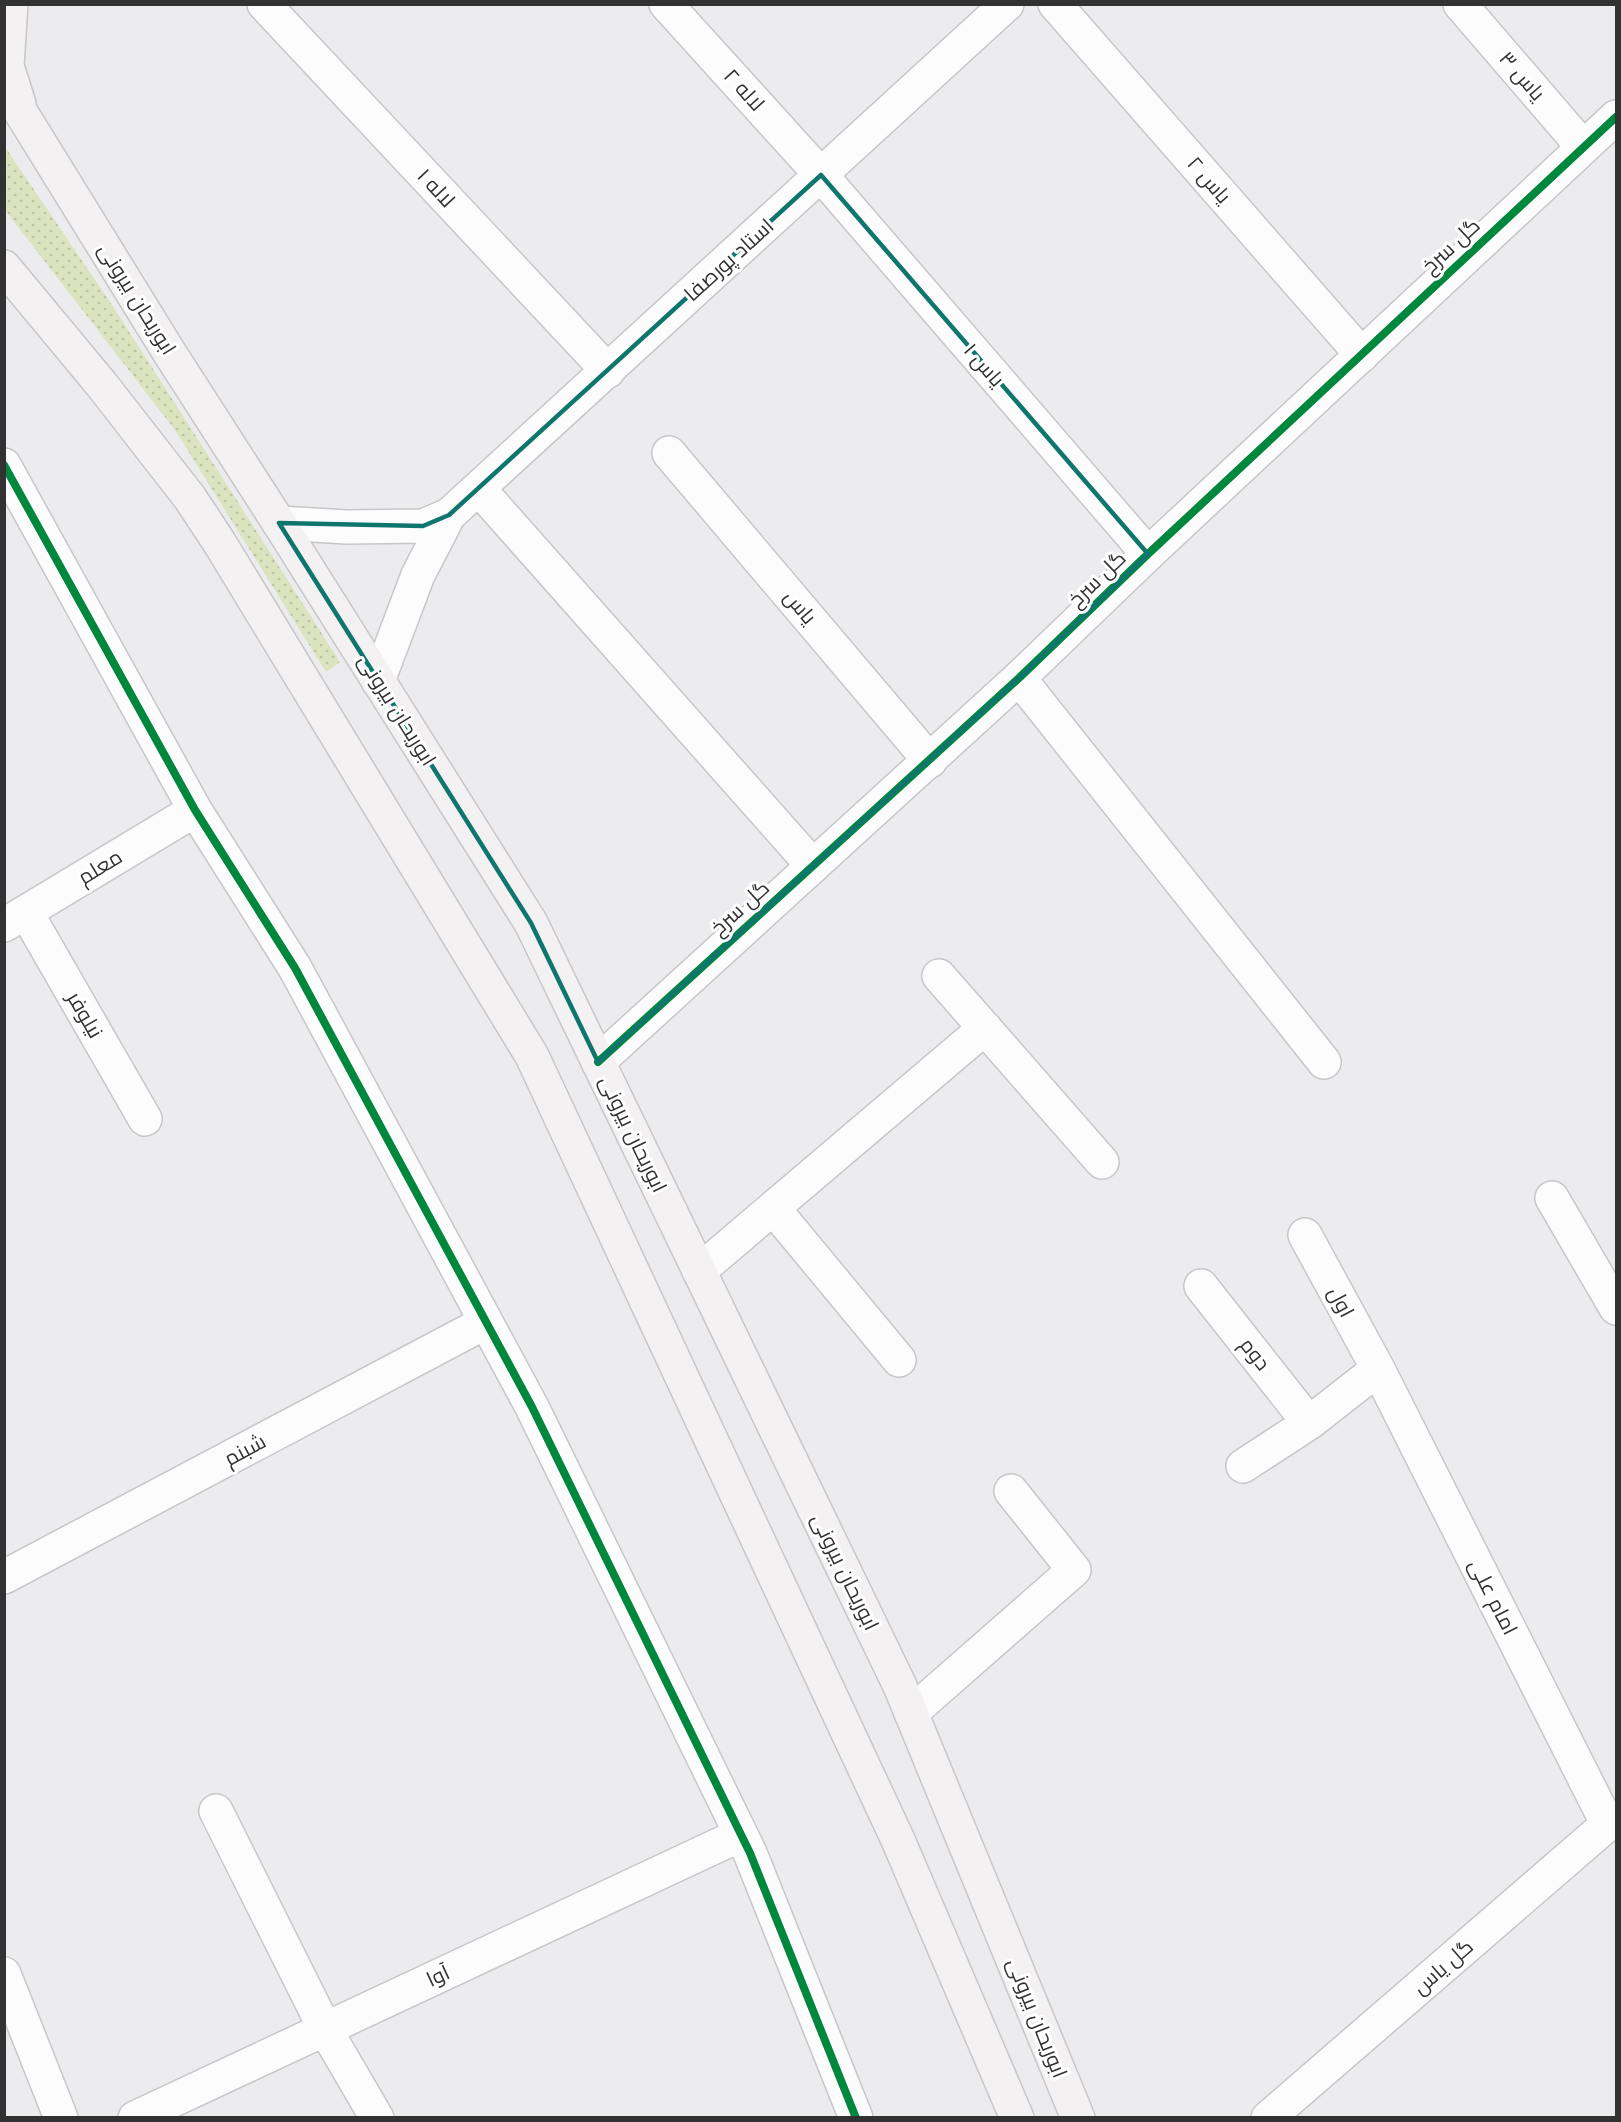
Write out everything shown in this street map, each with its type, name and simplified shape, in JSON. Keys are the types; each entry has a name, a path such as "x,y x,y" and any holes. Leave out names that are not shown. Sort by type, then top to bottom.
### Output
{"main road":[{"name":"ابوریحان بیرونی","path":"11,4 7,66 13,98 169,352 531,923 900,1686 1078,2118"},
{"path":"4,267 102,385 196,507 532,1056 898,1840 1017,2118"}],"street":[{"name":"لاله ۱","path":"264,4 608,371"},
{"name":"لاله ۲","path":"666,4 821,175"},
{"name":"استاد پورصفا","path":"449,514 1007,4"},
{"name":"یاس ۲","path":"1055,4 1362,355"},
{"name":"یاس ۳","path":"1460,4 1583,147"},
{"name":"گل سرخ","path":"598,1062 930,761 1148,554 1617,117"},
{"name":"یاس ۱","path":"821,175 1148,554"},
{"name":"یاس","path":"669,453 930,761"},
{"path":"4,465 195,810 295,968 532,1407 750,1853 856,2118"},
{"path":"479,489 813,866"},
{"path":"279,523 347,527 423,526 449,514"},
{"path":"378,681 418,575 449,514"},
{"path":"1019,678 1324,1062"},
{"name":"معلم","path":"15,918 195,810"},
{"name":"نیلوفر","path":"15,918 145,1119"},
{"path":"939,976 1102,1162"},
{"path":"699,1271 985,1028"},
{"path":"1552,1198 1617,1308"},
{"path":"772,1208 899,1360"},
{"name":"اول","path":"1305,1235 1378,1369"},
{"name":"دوم","path":"1201,1286 1309,1423"},
{"name":"شبنم","path":"4,1577 486,1322"},
{"path":"1243,1466 1309,1423 1378,1369"},
{"name":"امام علی","path":"1378,1369 1612,1821"},
{"path":"911,1713 1074,1570 1011,1491"},
{"path":"216,1811 325,2029 377,2118"},
{"name":"گل یاس","path":"1269,2118 1612,1821"},
{"name":"آوا","path":"135,2118 740,1835"},
{"path":"4,1974 62,2118"}],"highlighted area":[{"path":"821,175 1148,554 1019,678 598,1062 531,923 279,523 423,526 449,515"}],"green space":[{"path":"5,147 114,308 340,662 326,672 175,430 5,210"}],"cycle path":[{"path":"598,1062 1019,678 1148,554 1616,117"},
{"path":"4,465 195,810 295,968 532,1407 750,1853 856,2118"}]}
